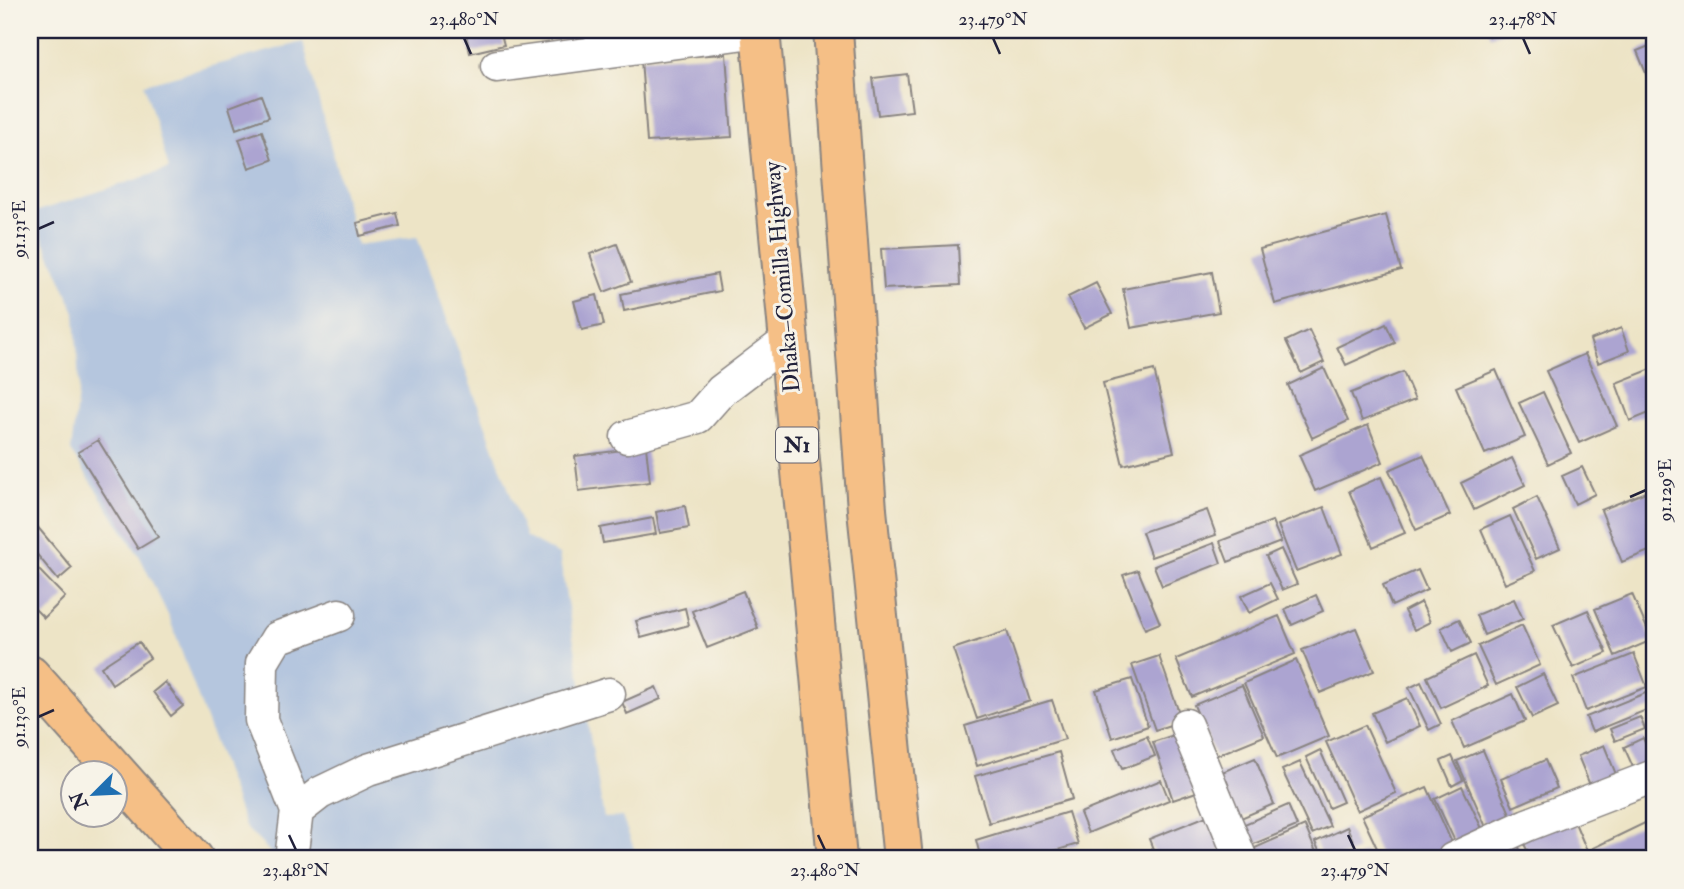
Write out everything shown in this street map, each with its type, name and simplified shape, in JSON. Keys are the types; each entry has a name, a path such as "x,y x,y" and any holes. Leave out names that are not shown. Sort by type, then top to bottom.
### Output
{"main road":[{"name":"Dhaka–Comilla Highway","path":"760,30 837,859"},
{"path":"833,30 866,510 903,859"},
{"path":"30,675 194,859"}],"street":[{"path":"498,65 760,30"},
{"path":"627,437 698,417 721,391 788,340"},
{"path":"291,859 297,811 261,720 262,663 277,638 340,614"},
{"path":"297,811 320,793 368,770 609,694"},
{"path":"1186,725 1241,859"},
{"path":"1453,859 1527,825 1654,776"}],"shaded area":[{"path":"303,42 357,245 417,237 526,537 559,555 604,818 622,817 638,859 277,859 245,827 169,617 140,557 71,451 79,386 75,312 32,213 169,169 144,84"}],"building":[{"path":"465,30 500,30 504,45 470,53"},
{"path":"1488,30 1508,30 1490,36"},
{"path":"1654,44 1654,93 1637,51"},
{"path":"726,54 732,137 647,142 641,59"},
{"path":"907,74 912,111 878,115 873,78"},
{"path":"261,95 269,117 236,129 229,107"},
{"path":"262,131 272,160 249,168 239,139"},
{"path":"397,213 400,226 360,236 357,223"},
{"path":"1386,215 1401,270 1275,304 1260,249"},
{"path":"1654,215 1654,234 1648,218"},
{"path":"617,244 631,282 604,292 590,254"},
{"path":"958,245 960,285 884,289 881,249"},
{"path":"1212,272 1219,312 1131,328 1123,289"},
{"path":"717,274 720,291 624,311 621,294"},
{"path":"1096,283 1112,314 1084,328 1068,297"},
{"path":"597,295 604,325 582,330 574,301"},
{"path":"1386,324 1395,343 1346,365 1337,347"},
{"path":"1621,328 1629,351 1598,363 1590,340"},
{"path":"1309,330 1324,362 1301,373 1286,341"},
{"path":"1585,354 1617,426 1579,443 1546,371"},
{"path":"1324,368 1348,421 1312,438 1288,385"},
{"path":"1654,368 1654,411 1630,421 1616,383"},
{"path":"1154,370 1174,452 1123,465 1103,383"},
{"path":"1496,370 1525,437 1485,454 1456,387"},
{"path":"1403,372 1415,400 1362,421 1351,393"},
{"path":"1543,392 1571,453 1548,464 1519,403"},
{"path":"1368,425 1383,462 1315,491 1299,455"},
{"path":"98,440 158,537 138,549 78,452"},
{"path":"646,447 650,482 579,491 575,456"},
{"path":"1423,455 1450,515 1416,530 1389,470"},
{"path":"1512,458 1525,485 1474,510 1461,483"},
{"path":"1582,467 1595,494 1575,504 1562,476"},
{"path":"1381,477 1405,533 1373,547 1349,491"},
{"path":"1653,489 1654,549 1622,562 1601,510"},
{"path":"1537,497 1560,548 1536,559 1513,509"},
{"path":"685,506 689,528 660,533 656,512"},
{"path":"1324,507 1342,554 1296,571 1278,525"},
{"path":"1207,510 1216,535 1151,557 1142,532"},
{"path":"1510,516 1535,571 1505,584 1481,529"},
{"path":"30,518 72,568 58,580 30,546"},
{"path":"653,518 656,534 603,543 600,528"},
{"path":"1272,521 1281,542 1228,562 1220,541"},
{"path":"1214,543 1221,563 1162,586 1154,566"},
{"path":"1281,549 1297,584 1282,590 1266,556"},
{"path":"37,568 65,597 44,618 30,604 30,576"},
{"path":"1138,570 1160,623 1145,629 1123,575"},
{"path":"1418,570 1427,590 1392,606 1383,585"},
{"path":"1270,583 1278,599 1249,613 1241,596"},
{"path":"743,591 758,628 707,648 692,611"},
{"path":"1632,594 1652,640 1615,656 1595,609"},
{"path":"1316,595 1323,611 1292,625 1285,609"},
{"path":"1514,599 1523,619 1484,635 1476,615"},
{"path":"1421,602 1430,622 1414,630 1404,611"},
{"path":"685,608 689,625 641,638 636,621"},
{"path":"1588,610 1607,653 1573,668 1553,625"},
{"path":"1279,616 1295,654 1192,697 1176,659"},
{"path":"1459,619 1471,643 1452,652 1441,628"},
{"path":"1522,625 1540,665 1496,685 1478,646"},
{"path":"1356,628 1374,671 1320,693 1302,650"},
{"path":"1007,631 1030,701 977,719 953,649"},
{"path":"139,642 150,658 112,684 101,667"},
{"path":"1634,654 1647,687 1586,711 1573,678"},
{"path":"1474,655 1488,686 1441,708 1427,677"},
{"path":"1159,656 1182,721 1155,730 1132,665"},
{"path":"1296,660 1329,736 1277,758 1244,683"},
{"path":"1543,674 1558,706 1532,718 1517,687"},
{"path":"1132,679 1148,726 1112,738 1096,690"},
{"path":"165,682 183,706 171,716 153,692"},
{"path":"1421,682 1441,724 1429,730 1409,688"},
{"path":"1242,685 1264,736 1215,756 1194,705"},
{"path":"656,687 661,699 627,714 622,702"},
{"path":"1648,692 1654,707 1592,732 1586,717"},
{"path":"1513,694 1525,721 1464,748 1452,721"},
{"path":"1407,698 1420,726 1385,742 1372,713"},
{"path":"1052,700 1065,739 977,766 965,726"},
{"path":"1640,717 1645,729 1615,741 1610,729"},
{"path":"1365,725 1396,793 1357,811 1326,742"},
{"path":"1186,731 1205,789 1173,800 1153,742"},
{"path":"1147,736 1155,756 1122,769 1114,749"},
{"path":"1643,738 1654,763 1637,776 1624,747"},
{"path":"1604,745 1620,784 1594,795 1578,756"},
{"path":"1320,750 1343,802 1329,808 1306,757"},
{"path":"1483,750 1514,823 1489,834 1457,761"},
{"path":"1059,752 1072,799 989,823 975,776"},
{"path":"1452,756 1463,780 1452,786 1441,761"},
{"path":"1255,758 1274,804 1234,821 1215,775"},
{"path":"1545,760 1557,788 1513,807 1501,779"},
{"path":"1300,762 1330,826 1312,834 1282,770"},
{"path":"1161,780 1169,800 1088,833 1080,813"},
{"path":"1462,786 1486,837 1459,850 1435,799"},
{"path":"1427,787 1456,852 1439,859 1382,859 1362,816"},
{"path":"1654,796 1654,815 1646,801"},
{"path":"1288,805 1297,826 1249,846 1240,826"},
{"path":"1068,812 1078,844 1027,859 981,859 976,840"},
{"path":"1214,813 1227,848 1199,859 1157,859 1149,839"},
{"path":"1572,816 1588,853 1572,859 1531,859 1521,837"},
{"path":"1653,819 1654,859 1598,859 1593,848"},
{"path":"1305,826 1319,859 1249,859 1246,852"},
{"path":"1347,827 1357,850 1337,859 1323,859 1315,842"},
{"path":"1514,836 1524,859 1457,859"},
{"path":"1365,853 1368,859 1352,859"}]}
